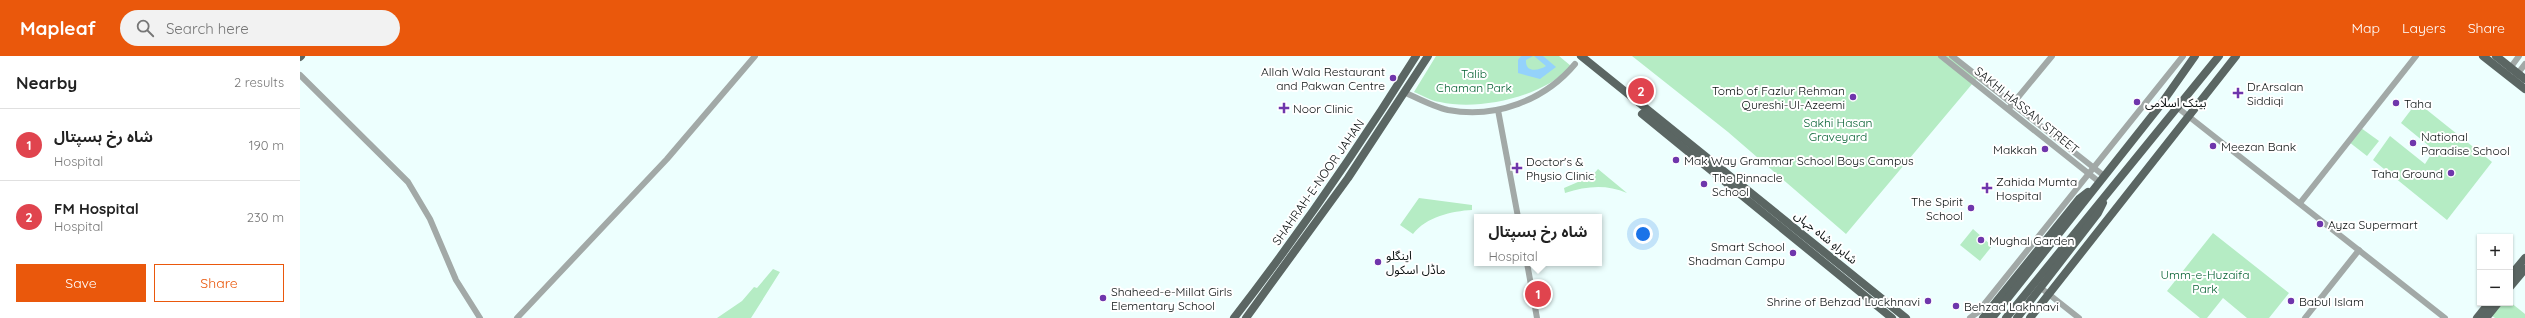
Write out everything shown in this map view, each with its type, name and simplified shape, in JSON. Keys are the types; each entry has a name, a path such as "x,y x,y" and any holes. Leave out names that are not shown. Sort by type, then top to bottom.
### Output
{"main road":[{"name":"SHAHRAH-E-NOOR JAHAN","path":"1234,318 1341,173 1416,56"},
{"name":"SHAHRAH-E-NOOR JAHAN","path":"1246,318 1310,234 1406,93 1428,56"},
{"path":"1581,56 1650,117"},
{"path":"1992,318 2084,203 2100,178 2159,107 2195,56"},
{"path":"2006,318 2219,56"},
{"path":"2030,318 2236,56"},
{"path":"2483,56 2510,68"},
{"path":"2496,56 2525,79"},
{"path":"1574,60 1650,117"},
{"path":"2517,74 2525,89"},
{"name":"شاہراہِ شاہ جہاں","path":"1650,117 1730,175 1906,318"},
{"name":"شاہراہِ شاہ جہاں","path":"1650,117 1724,182 1892,318"},
{"path":"1341,173 1348,178"},
{"path":"1983,318 2079,199 2092,189"},
{"path":"2018,318 2098,213 2105,198"},
{"path":"1301,227 1310,234"},
{"path":"2513,272 2525,258"},
{"path":"2513,284 2525,269"},
{"path":"2477,318 2487,306"},
{"path":"2486,318 2496,306"}],"street":[{"path":"517,318 667,158 755,56"},
{"name":"SAKHI HASSAN STREET","path":"1941,56 2008,110 2100,178"},
{"name":"SAKHI HASSAN STREET","path":"1952,56 2012,104 2091,171"},
{"path":"2008,110 2052,56"},
{"path":"1970,318 1978,312 2183,56"},
{"path":"2300,203 2416,56"},
{"path":"2519,56 2510,68 2516,70 2517,74 2525,64"},
{"path":"1406,93 1448,110 1498,110 1526,101 1542,93 1564,77 1574,60"},
{"path":"300,75 408,182 430,219 456,280 480,318"},
{"path":"2178,108 2445,318"},
{"path":"1498,110 1517,214"},
{"path":"2305,318 2359,250"},
{"path":"1528,266 1537,318"},
{"path":"2040,288 2079,318"}],"green space":[{"name":"Talib Chaman Park","path":"1436,56 1559,56 1571,66 1559,77 1545,86 1510,99 1473,105 1456,104 1433,100 1414,92"},
{"name":"Sakhi Hasan Graveyard","path":"1632,56 1952,56 1978,77 1846,234 1728,132"},
{"name":"Taha Ground","path":"2417,102 2492,162 2447,220 2373,160 2390,136 2425,164 2434,150 2401,123"},
{"path":"2361,128 2379,141 2367,156 2349,142"},
{"path":"1598,169 1627,193 1612,188 1596,187 1565,193 1564,188 1592,176"},
{"path":"1419,198 1472,205 1472,210 1456,212 1432,219 1418,228 1413,234 1400,225"},
{"path":"1973,229 1992,246 1980,261 1960,245"},
{"name":"Umm-e-Huzaifa Park","path":"2213,233 2289,293 2269,318 2247,318 2223,298 2207,318 2200,318 2167,291"},
{"path":"773,269 780,272 751,318 717,318 742,301 754,287 757,288"},
{"path":"2513,304 2525,314 2525,318 2495,318 2489,314 2496,306 2513,306"}],"water":[{"path":"1521,56 1533,56 1526,60 1526,64 1533,70 1546,66 1534,56 1543,56 1556,67 1540,79 1518,73 1518,60"}],"place":[{"name":"Allah Wala Restaurant and Pakwan Centre","path":"1393,78"},
{"name":"FM Hospital","path":"1641,91"},
{"name":"Dr.Arsalan Siddiqi","path":"2238,93"},
{"name":"Tomb of Fazlur Rehman Qureshi-Ul-Azeemi","path":"1853,97"},
{"name":"بینک اسلامی","path":"2137,102"},
{"name":"Taha","path":"2396,103"},
{"name":"Noor Clinic","path":"1284,108"},
{"name":"National Paradise School","path":"2413,143"},
{"name":"Meezan Bank","path":"2213,146"},
{"name":"Makkah","path":"2045,149"},
{"name":"Mak Way Grammar School Boys Campus","path":"1676,160"},
{"name":"Doctor's & Physio Clinic","path":"1517,168"},
{"name":"Taha Ground","path":"2451,173"},
{"name":"The Pinnacle School","path":"1704,184"},
{"name":"Zahida Mumta Hospital","path":"1987,188"},
{"name":"The Spirit School","path":"1971,208"},
{"name":"Ayza Supermart","path":"2320,224"},
{"name":"Mughal Garden","path":"1981,240"},
{"name":"Smart School Shadman Campu","path":"1793,253"},
{"name":"اینگلو ماڈل اسکول","path":"1378,262"},
{"name":"شاہ رخ ہسپتال","path":"1538,294"},
{"name":"Shaheed-e-Millat Girls Elementary School","path":"1103,298"},
{"name":"Shrine of Behzad Luckhnavi","path":"1928,301"},
{"name":"Babul Islam","path":"2291,301"},
{"name":"Behzad Lakhnavi","path":"1956,306"}]}
